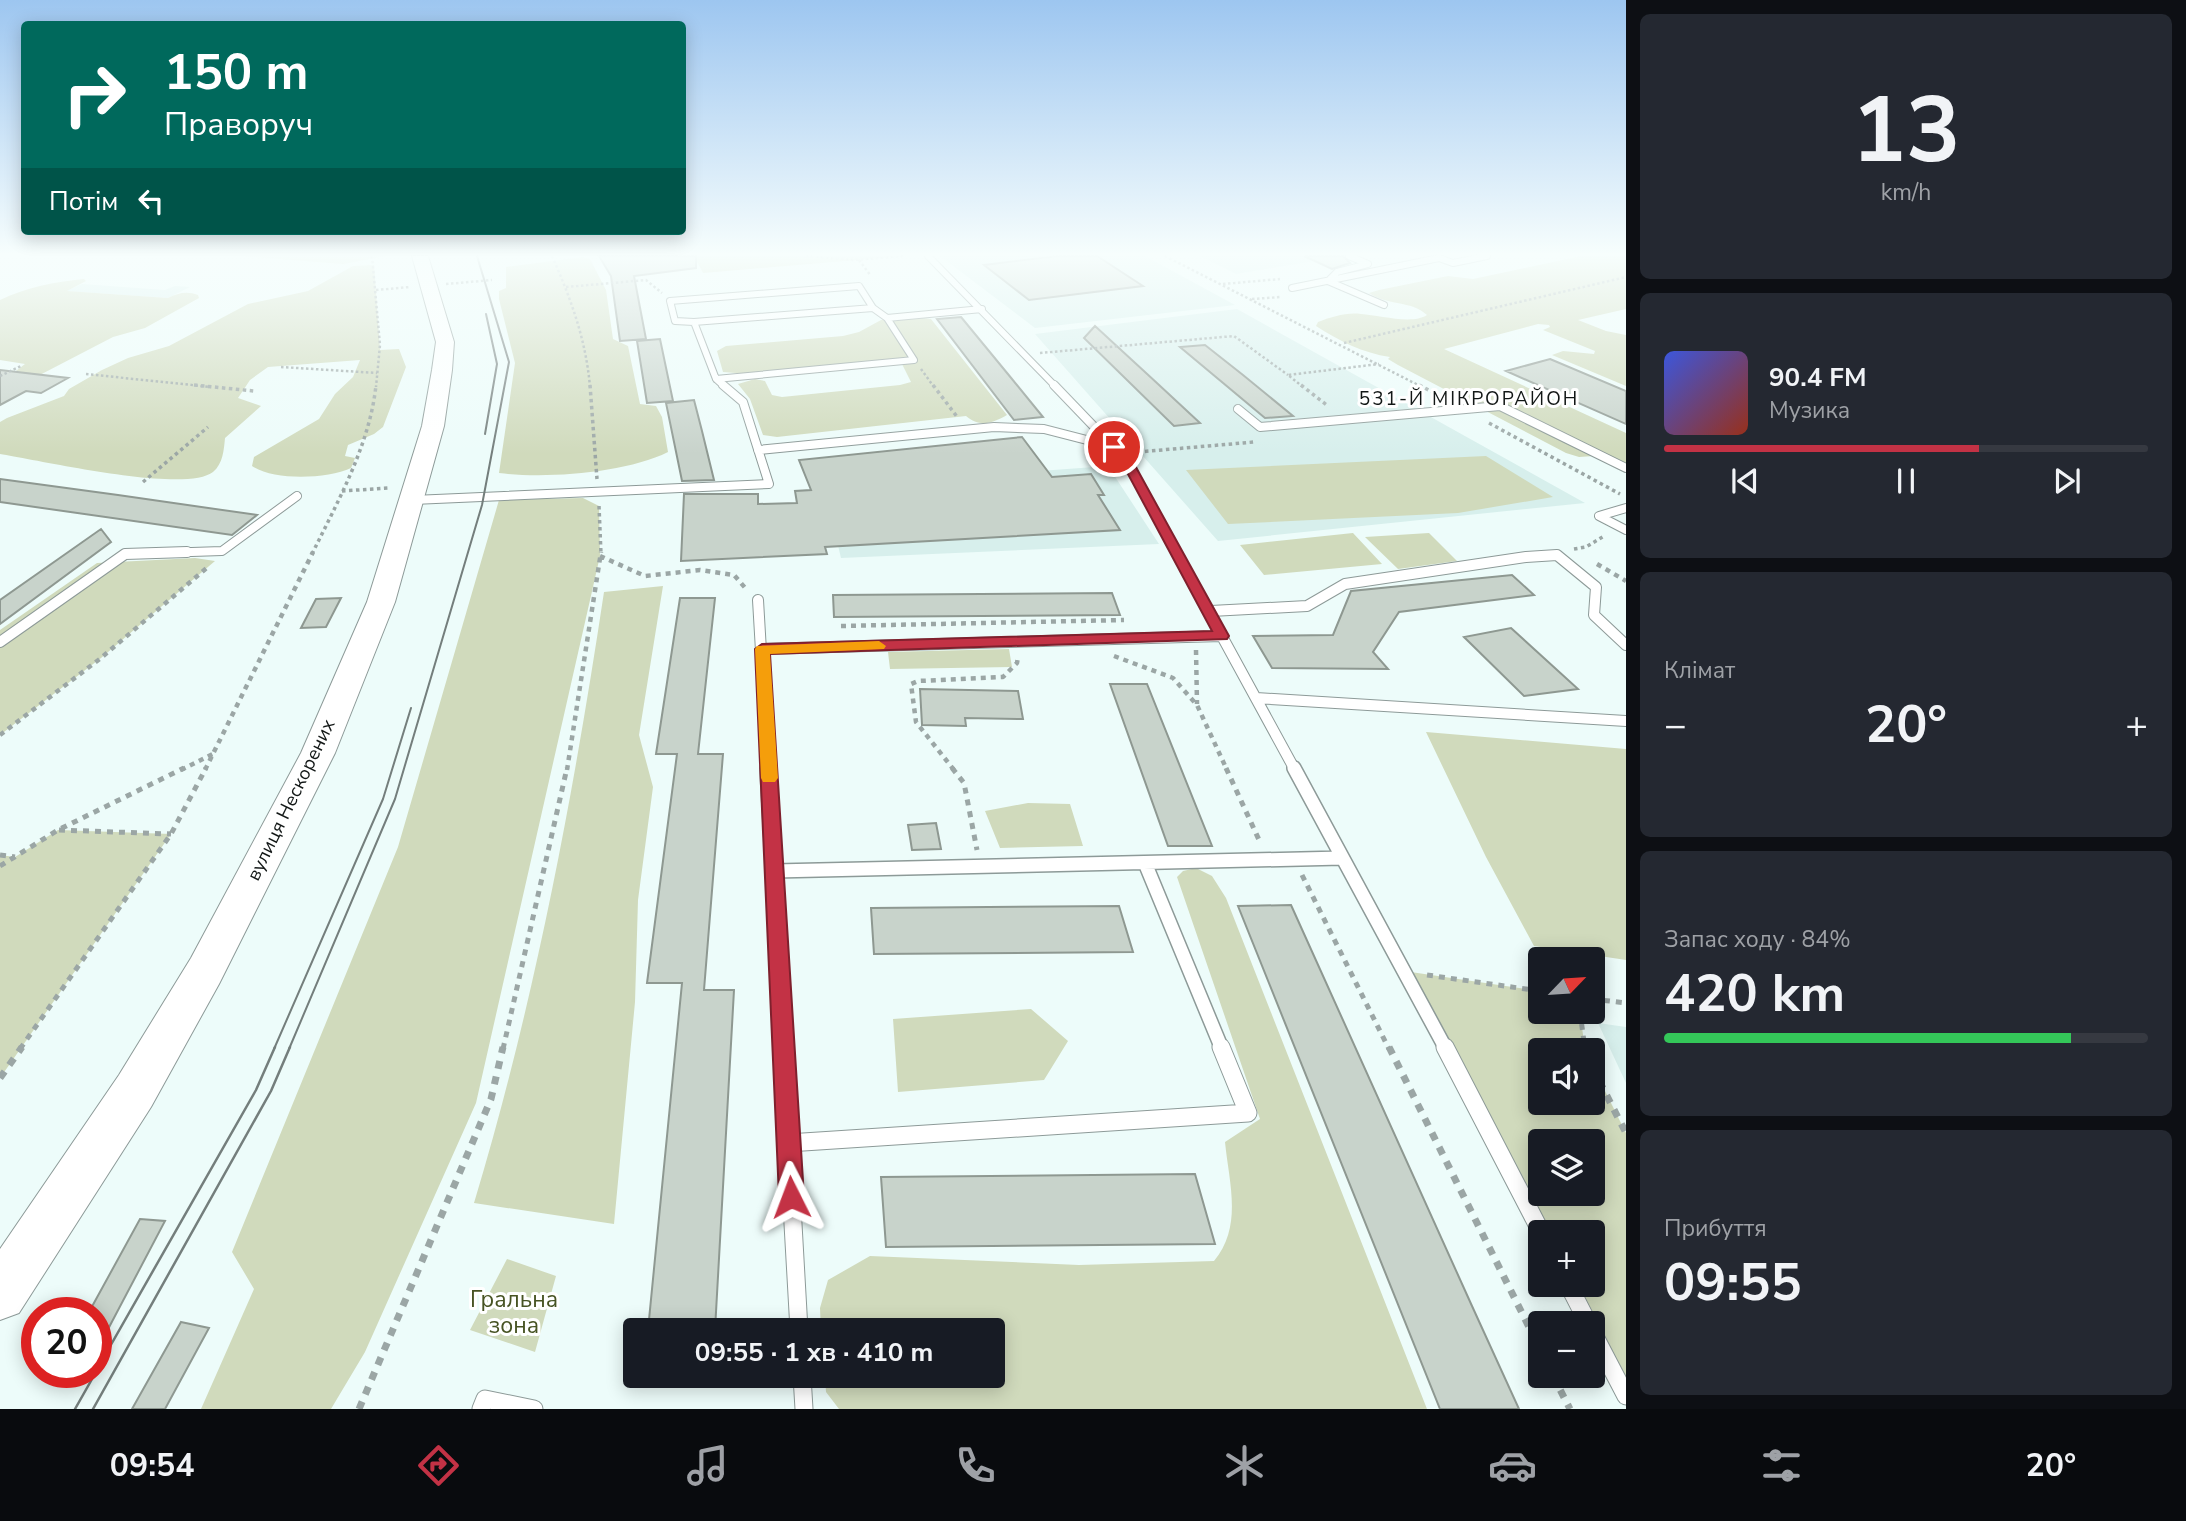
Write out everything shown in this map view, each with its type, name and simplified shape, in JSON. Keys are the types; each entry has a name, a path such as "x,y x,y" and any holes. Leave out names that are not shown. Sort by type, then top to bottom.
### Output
{"main road":[{"name":"вулиця Нескорених","path":"0,1294 135,1091 205,971 317,754 381,602 401,494 433,426 444,342 440,322"}],"lane":[{"path":"401,494 598,492 769,484 743,402 716,379 694,322 689,322"},
{"path":"716,379 914,360 889,322"},
{"path":"994,322 1126,460 1211,611 1535,1220"},
{"path":"1238,409 1260,427 1500,406 1626,468"},
{"path":"758,450 994,427 1044,429 1114,447"},
{"path":"0,642 125,554 222,551 298,496"},
{"path":"1623,529 1599,516 1626,508"},
{"path":"1211,611 1307,606 1345,584 1557,555 1596,587 1594,615 1626,645"},
{"path":"758,600 798,1318"},
{"path":"762,649 1222,636"},
{"path":"1256,698 1626,721"},
{"path":"775,871 1342,858"},
{"path":"788,1143 1248,1113 1145,863"},
{"path":"1605,1356 1626,1396"},
{"path":"803,1388 804,1409"},
{"path":"481,1409 485,1399 534,1409"}],"path":[{"path":"0,1078 171,834 214,754 342,491 373,411 380,345 378,322"},
{"path":"359,1409 491,1098 573,744 602,544 587,351 577,322"},
{"path":"1298,322 1380,363 1626,498"},
{"path":"1343,344 1437,322"},
{"path":"1048,352 1234,336 1346,419"},
{"path":"914,360 967,429"},
{"path":"1288,375 1380,363"},
{"path":"0,376 20,366"},
{"path":"281,367 377,373"},
{"path":"86,374 254,391"},
{"path":"143,481 208,427"},
{"path":"1134,452 1140,464"},
{"path":"342,491 401,494"},
{"path":"1557,555 1554,552 1586,547 1623,529"},
{"path":"0,735 101,658 222,556 222,551"},
{"path":"600,556 645,576 700,570 733,575 758,600"},
{"path":"841,626 1134,620"},
{"path":"1196,636 1197,705"},
{"path":"1072,640 1173,678 1197,705 1268,859"},
{"path":"981,867 964,783 916,722 912,684 918,681 1003,677 1017,663 1019,642"},
{"path":"0,866 58,830 214,754"},
{"path":"58,830 171,834"},
{"path":"0,855 15,857"},
{"path":"1294,859 1528,1325"},
{"path":"1404,971 1528,989"},
{"path":"1605,1001 1626,1003"},
{"path":"1605,1092 1626,1133"},
{"path":"1559,1388 1570,1409"}],"shaded area":[{"path":"1027,322 1089,322 1035,328"},
{"path":"1134,322 1260,322 1585,503 1218,541 1035,334"},
{"path":"1108,466 1159,544 841,558 824,487"},
{"path":"1598,1024 1626,1027 1626,1083"}],"green space":[{"path":"0,322 156,322 145,328 113,337 34,378 12,374 25,364 0,360"},
{"path":"215,322 378,322 380,350 399,349 406,367 383,427 374,434 348,445 345,456 355,458 351,468 341,472 301,477 273,474 252,466 254,457 319,419 335,394 353,377 360,360 268,367 250,380 238,398 261,406 225,438 222,456 216,469 197,478 144,478 111,474 0,454 0,422 64,396 69,389 128,358 169,346"},
{"path":"505,322 611,322 613,339 628,346 640,404 656,406 662,417 668,452 630,465 585,473 499,473 515,363"},
{"path":"878,322 933,322 1007,415 987,423 976,422 966,416 777,437 763,435 750,399 738,384 755,379 765,381 772,395 782,397 911,382 902,364 890,359 749,374 723,372 717,351 726,346 843,336 859,332"},
{"path":"1318,322 1582,322 1626,335 1626,386 1552,355 1563,351 1594,354 1595,351 1543,330 1550,327 1549,325 1538,324 1444,349 1626,433 1626,466 1594,456 1579,457 1566,453 1398,365 1388,359 1390,357 1370,353 1333,337 1316,326"},
{"path":"1486,456 1553,497 1458,513 1228,524 1186,470"},
{"path":"583,498 599,506 600,556 476,1103 365,1352 331,1409 201,1409 254,1289 232,1252 398,847 499,500"},
{"path":"1353,533 1382,564 1264,575 1240,545"},
{"path":"1429,533 1457,561 1398,569 1365,537"},
{"path":"195,558 215,561 101,658 0,735 0,630 97,563"},
{"path":"663,586 639,735 653,787 638,900 635,1002 614,1224 474,1203 515,1053 550,900 604,592"},
{"path":"1009,649 1012,667 890,669 888,652"},
{"path":"1426,732 1626,749 1626,960 1605,957 1605,947 1534,946 1486,857"},
{"path":"1028,803 1070,804 1083,846 1000,848 985,811"},
{"path":"58,830 171,834 0,1078 0,855 15,857"},
{"path":"1196,868 1212,876 1226,898 1427,1409 839,1409 826,1388 1005,1388 1005,1318 820,1318 820,1308 828,1280 870,1256 1079,1265 1214,1261 1223,1248 1229,1233 1232,1204 1225,1142 1260,1119 1177,877 1183,871"},
{"path":"1404,971 1528,989 1528,1024 1582,1024 1583,1038 1528,1038 1528,1115 1605,1115 1605,1091 1626,1133 1626,1396 1605,1356 1605,1311 1582,1311 1574,1297 1605,1297 1605,1220 1534,1220"},
{"path":"1031,1009 1068,1041 1044,1080 898,1092 893,1019"},
{"name":"Гральна зона","path":"507,1259 556,1276 535,1352 470,1330"}],"building":[{"path":"617,322 643,322 646,339 620,341"},
{"path":"939,322 965,322 1043,417 1014,420"},
{"path":"1095,326 1200,423 1174,426 1084,338"},
{"path":"660,339 673,401 647,403 637,341"},
{"path":"1205,345 1293,416 1265,418 1180,347"},
{"path":"1550,359 1626,391 1626,424 1506,371"},
{"path":"0,370 68,378 41,393 26,391 0,405"},
{"path":"694,400 714,480 682,481 666,403"},
{"path":"1022,437 1052,477 1091,474 1104,495 1098,495 1120,530 825,547 827,554 681,561 684,494 758,494 758,504 797,503 795,491 811,490 799,460"},
{"path":"0,479 257,515 232,535 0,502"},
{"path":"101,529 111,542 0,624 0,600"},
{"path":"1512,575 1534,595 1399,612 1373,652 1388,669 1272,668 1253,636 1333,635 1351,591"},
{"path":"1112,593 1120,615 834,617 833,595"},
{"path":"341,598 326,627 301,628 316,599"},
{"path":"680,598 715,598 698,754 723,754 704,990 734,990 716,1318 649,1318 682,983 647,983 677,754 656,754"},
{"path":"1511,628 1578,689 1524,696 1464,637"},
{"path":"1110,684 1147,684 1212,846 1168,846"},
{"path":"920,689 1018,691 1023,719 965,718 966,726 922,725"},
{"path":"936,823 941,849 912,850 908,825"},
{"path":"1291,905 1519,1409 1440,1409 1238,906"},
{"path":"1119,906 1133,952 874,954 871,908"},
{"path":"1195,1174 1215,1244 886,1247 881,1177"},
{"path":"140,1219 165,1221 112,1322 112,1297 97,1297"},
{"path":"181,1322 209,1328 165,1409 132,1409"}],"tram line":[{"path":"485,434 497,364 488,322"},
{"path":"289,1049 395,799 482,505 509,362 497,322"},
{"path":"274,1049 383,799 411,708"},
{"path":"112,1343 256,1090 275,1047"},
{"path":"93,1409 271,1091 290,1047"},
{"path":"75,1409 87,1388"}],"slow traffic":[{"path":"769,778 762,649 879,646"}],"district":[{"name":"531-Й МІКРОРАЙОН","path":"1469,399"}],"route":[{"path":"791,1197 762,649 1222,636 1211,611 1126,460 1114,447"}]}
